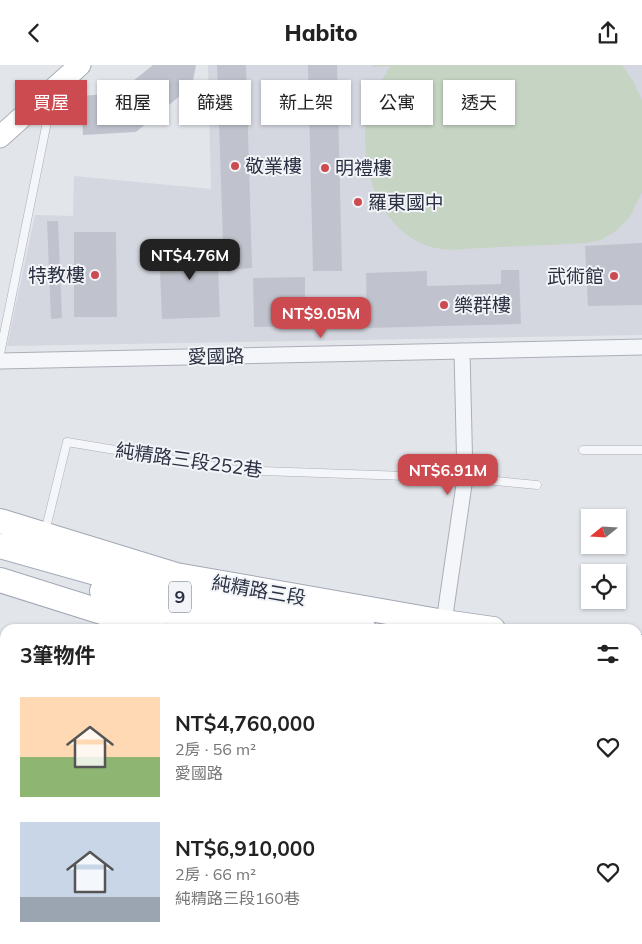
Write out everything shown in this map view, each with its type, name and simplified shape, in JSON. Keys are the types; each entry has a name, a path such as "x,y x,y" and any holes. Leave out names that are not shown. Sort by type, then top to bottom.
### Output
{"main road":[{"path":"63,80 80,65"},
{"path":"0,137 15,123"},
{"name":"純精路三段","path":"0,521 176,575 441,624"},
{"name":"純精路三段","path":"0,546 188,599 335,624"},
{"name":"純精路三段","path":"0,561 186,617 229,624"},
{"path":"0,580 140,624"}],"street":[{"name":"愛國路","path":"0,361 642,347"},
{"path":"446,624 466,478 462,351"}],"lane":[{"path":"0,354 46,125"},
{"name":"純精路三段252巷","path":"45,534 67,442 236,470 466,478"},
{"path":"582,450 642,450"},
{"path":"466,478 537,485"}],"shaded area":[{"name":"羅東國中","path":"208,65 642,65 642,335 7,346 35,215 73,216 74,176 211,189 209,125 251,125 251,80 208,80"}],"green space":[{"path":"372,65 622,65 633,81 642,100 642,192 630,217 616,231 601,240 586,243 446,250 425,245 411,237 398,228 388,216 373,187 366,156 366,125 433,125 433,80 382,80 390,66 372,67"}],"building":[{"path":"153,65 196,65 193,80 179,80 179,97 169,105 169,80 134,80"},
{"name":"敬業樓","path":"217,65 246,65 246,80 218,80"},
{"name":"明禮樓","path":"308,65 337,65 337,80 308,80"},
{"path":"97,95 97,125 145,125 136,132 83,135 82,125 87,125 87,96"},
{"name":"敬業樓","path":"219,125 248,125 252,268 224,270"},
{"name":"明禮樓","path":"309,125 338,125 342,271 313,271"},
{"path":"47,221 58,221 62,318 51,319"},
{"name":"特教樓","path":"74,232 116,232 117,317 74,317"},
{"path":"217,243 220,317 162,319 159,245"},
{"name":"武術館","path":"642,243 642,305 588,306 585,246"},
{"name":"樂群樓","path":"501,270 519,270 521,324 367,328 366,273 427,271 427,286 501,284"},
{"path":"305,277 305,326 254,327 253,278"}],"place":[{"name":"敬業樓","path":"235,166"},
{"name":"明禮樓","path":"325,168"},
{"name":"羅東國中","path":"358,202"},
{"name":"特教樓","path":"95,275"},
{"name":"武術館","path":"614,276"},
{"name":"樂群樓","path":"444,305"}]}
